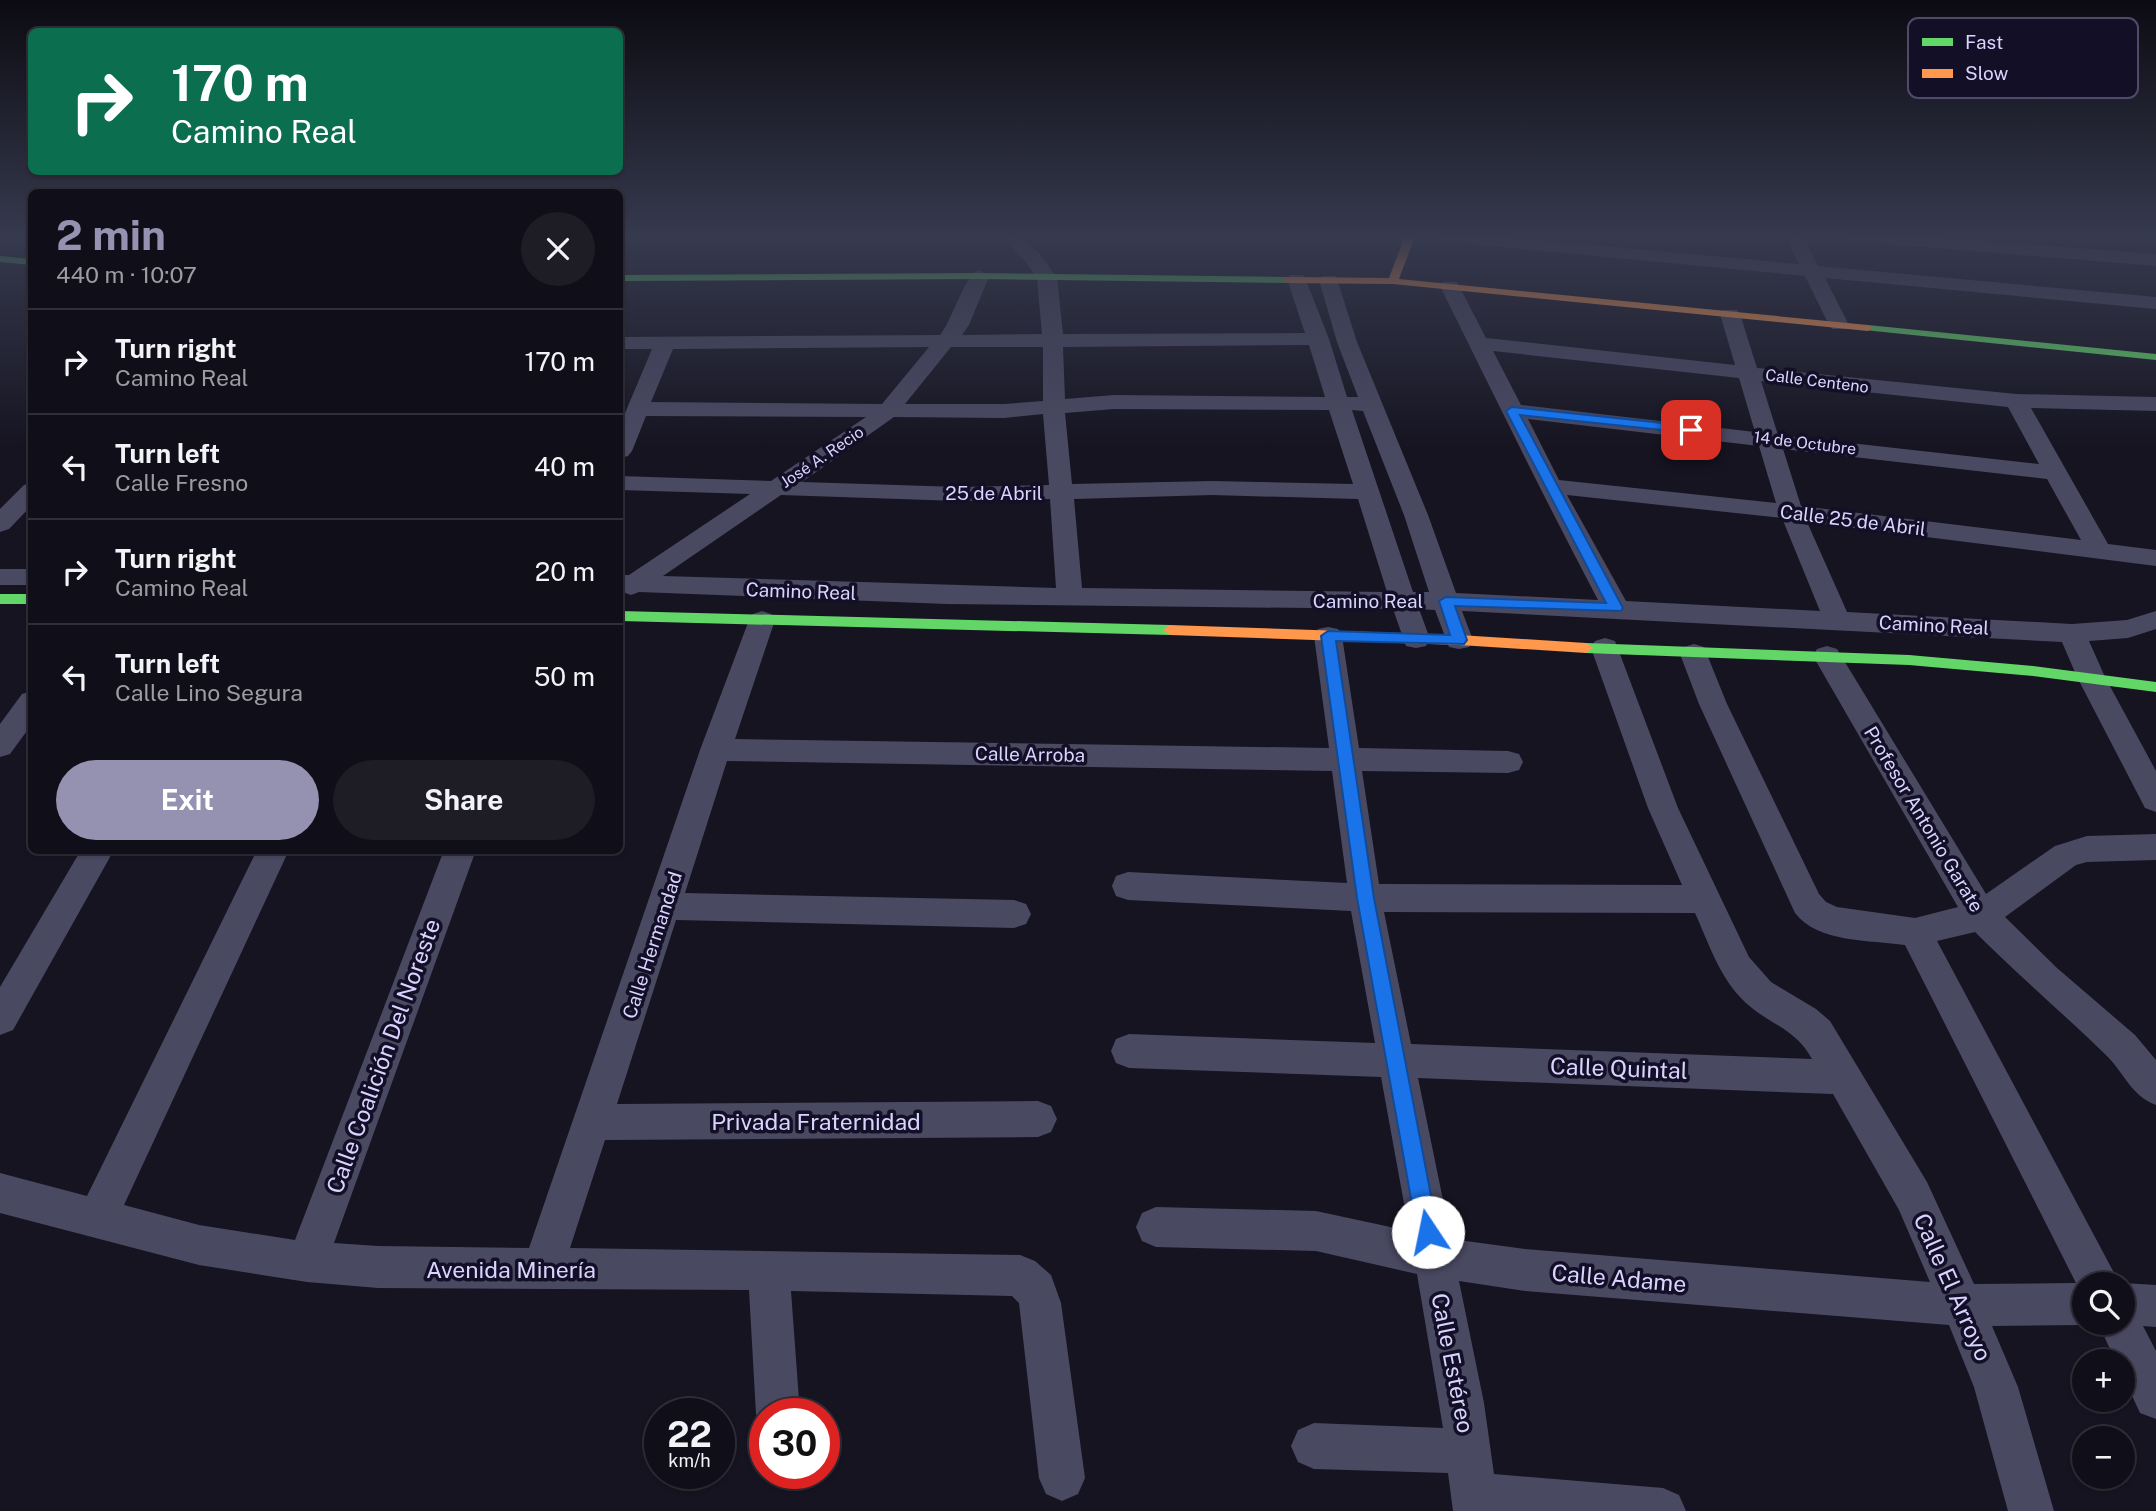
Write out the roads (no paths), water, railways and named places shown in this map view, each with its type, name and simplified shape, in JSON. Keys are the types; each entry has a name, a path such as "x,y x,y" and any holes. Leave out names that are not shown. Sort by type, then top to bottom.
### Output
{"street":[{"name":"José A. Recio","path":"625,587 834,451 887,412 947,340 969,307"},
{"path":"1050,307 1054,408 1070,596"},
{"path":"1307,307 1416,639"},
{"path":"1337,307 1347,342 1416,515 1459,640"},
{"path":"1460,307 1550,486 1616,608"},
{"path":"1655,307 2153,360"},
{"path":"1830,307 1839,325"},
{"path":"1730,314 1791,512 1837,620"},
{"path":"623,343 1053,339 1319,340"},
{"name":"Calle Centeno","path":"1478,343 2016,401 2156,404"},
{"path":"623,444 665,344"},
{"path":"2016,401 2099,551"},
{"path":"639,409 887,412 1030,411 1114,402 1371,404"},
{"name":"14 de Octubre","path":"1512,411 2055,472"},
{"name":"25 de Abril","path":"623,483 959,494 1212,488 1368,492"},
{"name":"Calle 25 de Abril","path":"1550,486 1791,512 2156,558"},
{"path":"0,524 28,494"},
{"path":"0,577 28,577"},
{"name":"Camino Real","path":"625,587 1230,600 1446,601 2072,633 2128,629 2156,620"},
{"path":"0,599 28,599"},
{"name":"Camino Real","path":"623,615 1459,640 1694,654 1827,656 2091,677 2156,687"},
{"name":"Calle Hermandad","path":"542,1269 666,906 715,750 762,621"},
{"path":"2072,633 2091,677 2156,800"},
{"name":"Calle Estéreo","path":"1328,636 1365,898 1432,1257 1452,1348 1476,1504"},
{"path":"1128,886 1365,898 1704,899 1663,808 1605,648"},
{"path":"1694,654 1713,704 1807,903 1823,918 1840,923 1915,932 1981,916 2066,855 2109,847 2156,847"},
{"name":"Profesor Antonio Garate","path":"1827,656 1981,916 2045,979 2122,1047 2156,1088"},
{"path":"0,746 28,707"},
{"name":"Calle Arroba","path":"715,750 1507,762"},
{"path":"0,1019 96,854"},
{"path":"97,1219 271,854"},
{"name":"Calle Coalición Del Noreste","path":"307,1262 459,854"},
{"name":"Calle El Arroyo","path":"1704,899 1737,968 1759,992 1811,1027 1844,1077 1913,1196 1996,1387 2031,1511"},
{"path":"666,906 1014,914"},
{"path":"1915,932 2093,1272"},
{"name":"Calle Quintal","path":"1129,1051 1844,1077"},
{"name":"Privada Fraternidad","path":"594,1122 1038,1119"},
{"name":"Avenida Minería","path":"0,1193 199,1245 307,1262 378,1268 1009,1274 1028,1280 1036,1290 1040,1303 1062,1478"},
{"name":"Calle Adame","path":"1156,1227 1315,1231 1432,1257 1525,1270 1962,1305 2072,1304"},
{"path":"769,1270 777,1398"},
{"path":"2135,1305 2156,1306"},
{"path":"2125,1335 2156,1397"},
{"path":"1314,1446 1469,1451"},
{"path":"1476,1504 1663,1511"}]}
